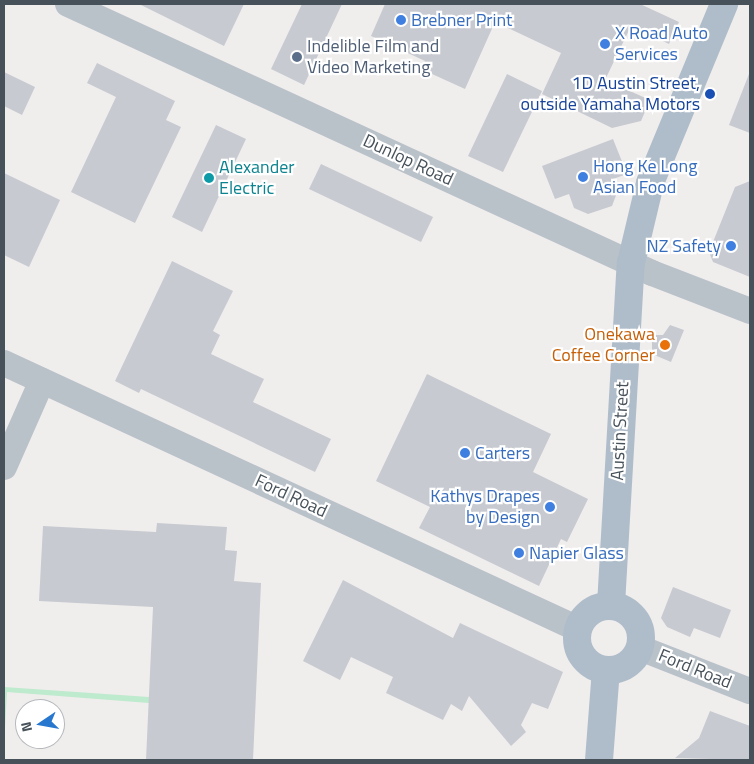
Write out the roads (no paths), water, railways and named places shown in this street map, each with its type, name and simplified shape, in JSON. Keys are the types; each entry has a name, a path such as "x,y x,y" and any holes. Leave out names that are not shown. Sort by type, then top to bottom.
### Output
{"main road":[{"name":"Austin Street","path":"611,605 631,263 650,183 724,4"},
{"path":"611,605 636,619 640,648 623,667 606,670 582,656 578,628 590,611 611,605"},
{"path":"599,760 606,670"}],"street":[{"name":"Dunlop Road","path":"68,4 631,263 750,311"},
{"name":"Ford Road","path":"4,364 578,628"},
{"path":"4,467 42,381"},
{"name":"Ford Road","path":"640,648 750,691"}],"place":[{"name":"Brebner Print","path":"401,20"},
{"name":"X Road Auto Services","path":"605,44"},
{"name":"Indelible Film and Video Marketing","path":"297,57"},
{"name":"1D Austin Street, outside Yamaha Motors","path":"710,94"},
{"name":"Hong Ke Long Asian Food","path":"583,177"},
{"name":"Alexander Electric","path":"209,178"},
{"name":"NZ Safety","path":"731,246"},
{"name":"Onekawa Coffee Corner","path":"665,345"},
{"name":"Carters","path":"465,453"},
{"name":"Kathys Drapes by Design","path":"550,507"},
{"name":"Napier Glass","path":"519,553"}]}
